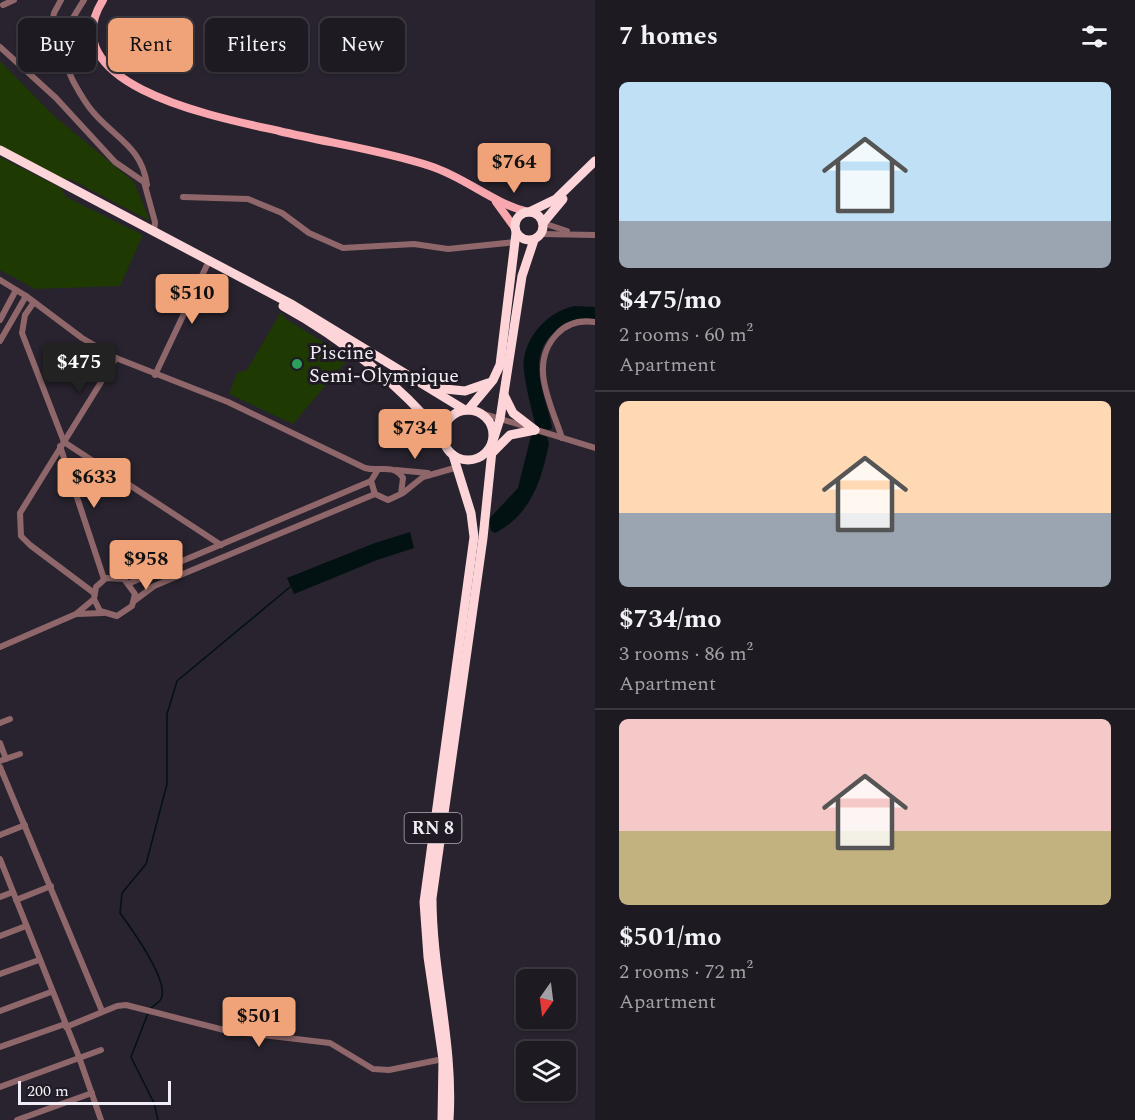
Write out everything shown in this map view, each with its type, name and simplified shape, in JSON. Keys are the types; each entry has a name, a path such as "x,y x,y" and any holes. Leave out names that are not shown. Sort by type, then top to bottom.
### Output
{"highway":[{"path":"0,150 293,305 466,410 478,412 491,424 493,441"},
{"path":"0,155 288,309 344,346 399,391 443,437 446,447 453,455 466,460 480,458 493,441 500,419 522,276 543,223 595,168"},
{"path":"443,437 447,422 458,412 466,410 493,380 500,360 519,215 556,199 595,161"},
{"path":"528,212 539,215 543,223"},
{"path":"516,234 524,239 538,237"},
{"path":"425,384 444,390 465,391 493,380"},
{"path":"504,393 513,413 536,430"},
{"path":"492,454 510,435 536,430"},
{"name":"RN 8","path":"442,1120 443,1059 428,957 424,902 464,625 478,538 485,514 493,441"},
{"name":"RN 8","path":"449,1120 448,1042 435,955 432,898 478,538 453,455"}],"main road":[{"path":"103,0 91,26 93,43 106,64 142,89 193,111 431,166 471,183 514,208 528,212"},
{"path":"491,196 516,234"}],"street":[{"path":"2,5 14,0"},
{"path":"53,18 61,0"},
{"path":"84,0 69,23 64,40 65,67 78,92 95,114 116,131 144,164 155,222 154,232"},
{"path":"0,47 56,98 115,162 147,186"},
{"path":"183,197 248,199 282,213 309,233 343,248 404,244 448,249 516,234"},
{"path":"543,223 570,232 595,235"},
{"path":"538,237 570,232"},
{"path":"155,375 207,265"},
{"path":"0,280 26,296 56,320 116,358 228,402 364,468 377,471 385,468 432,473"},
{"path":"0,320 16,290"},
{"path":"0,341 26,296"},
{"path":"34,302 25,315 22,333 62,444 104,579 94,596 76,614"},
{"path":"562,438 543,375 543,353 561,330 577,321 595,322"},
{"path":"103,613 94,596 21,536 20,513 116,358"},
{"path":"478,412 595,448"},
{"path":"62,444 220,545"},
{"path":"371,481 375,494 388,501 432,473 458,467"},
{"path":"396,470 403,478 402,494"},
{"path":"104,579 118,577 130,583 371,481 377,471"},
{"path":"0,647 9,641 76,614 123,615 134,601 154,586 375,494"},
{"path":"130,583 134,601"},
{"path":"0,642 9,641"},
{"path":"0,723 10,719"},
{"path":"0,743 3,760 20,754"},
{"path":"0,767 102,1011"},
{"path":"0,835 25,825"},
{"path":"0,859 3,873 13,892 51,992 79,1057 101,1120"},
{"path":"16,900 51,886"},
{"path":"0,897 13,892"},
{"path":"0,936 26,926"},
{"path":"0,974 39,960"},
{"path":"0,1011 51,992"},
{"path":"0,1047 65,1026 102,1011 126,1005 236,1032 330,1043 367,1066 380,1070 443,1059"},
{"path":"0,1087 101,1050"},
{"path":"17,1120 92,1093"}],"green space":[{"path":"0,61 54,116 134,182 150,221 70,179 60,180 0,147"},
{"path":"0,157 61,188 66,197 143,235 120,286 35,289 0,270"},
{"name":"Piscine Semi-Olympique","path":"281,312 286,319 349,358 293,424 229,394 237,373 247,370"}],"shaded area":[{"path":"575,306 595,307 595,320 584,320 564,326 549,338 543,347 539,376 552,428 549,430 537,427 524,371 526,349 538,329 546,321 555,314"},
{"path":"534,433 547,437 549,443 538,483 533,495 518,516 495,533 491,531 489,519 518,488 531,436"},
{"path":"410,532 414,548 377,560 294,594 287,578 375,543"}],"waterway":[{"path":"150,1009 161,999 160,980 148,955 120,913 122,893 146,864 167,784 167,714 177,681 290,587"},
{"path":"148,1013 131,1057 154,1103 158,1120"}],"place":[{"name":"Piscine Semi-Olympique","path":"297,364"}]}
